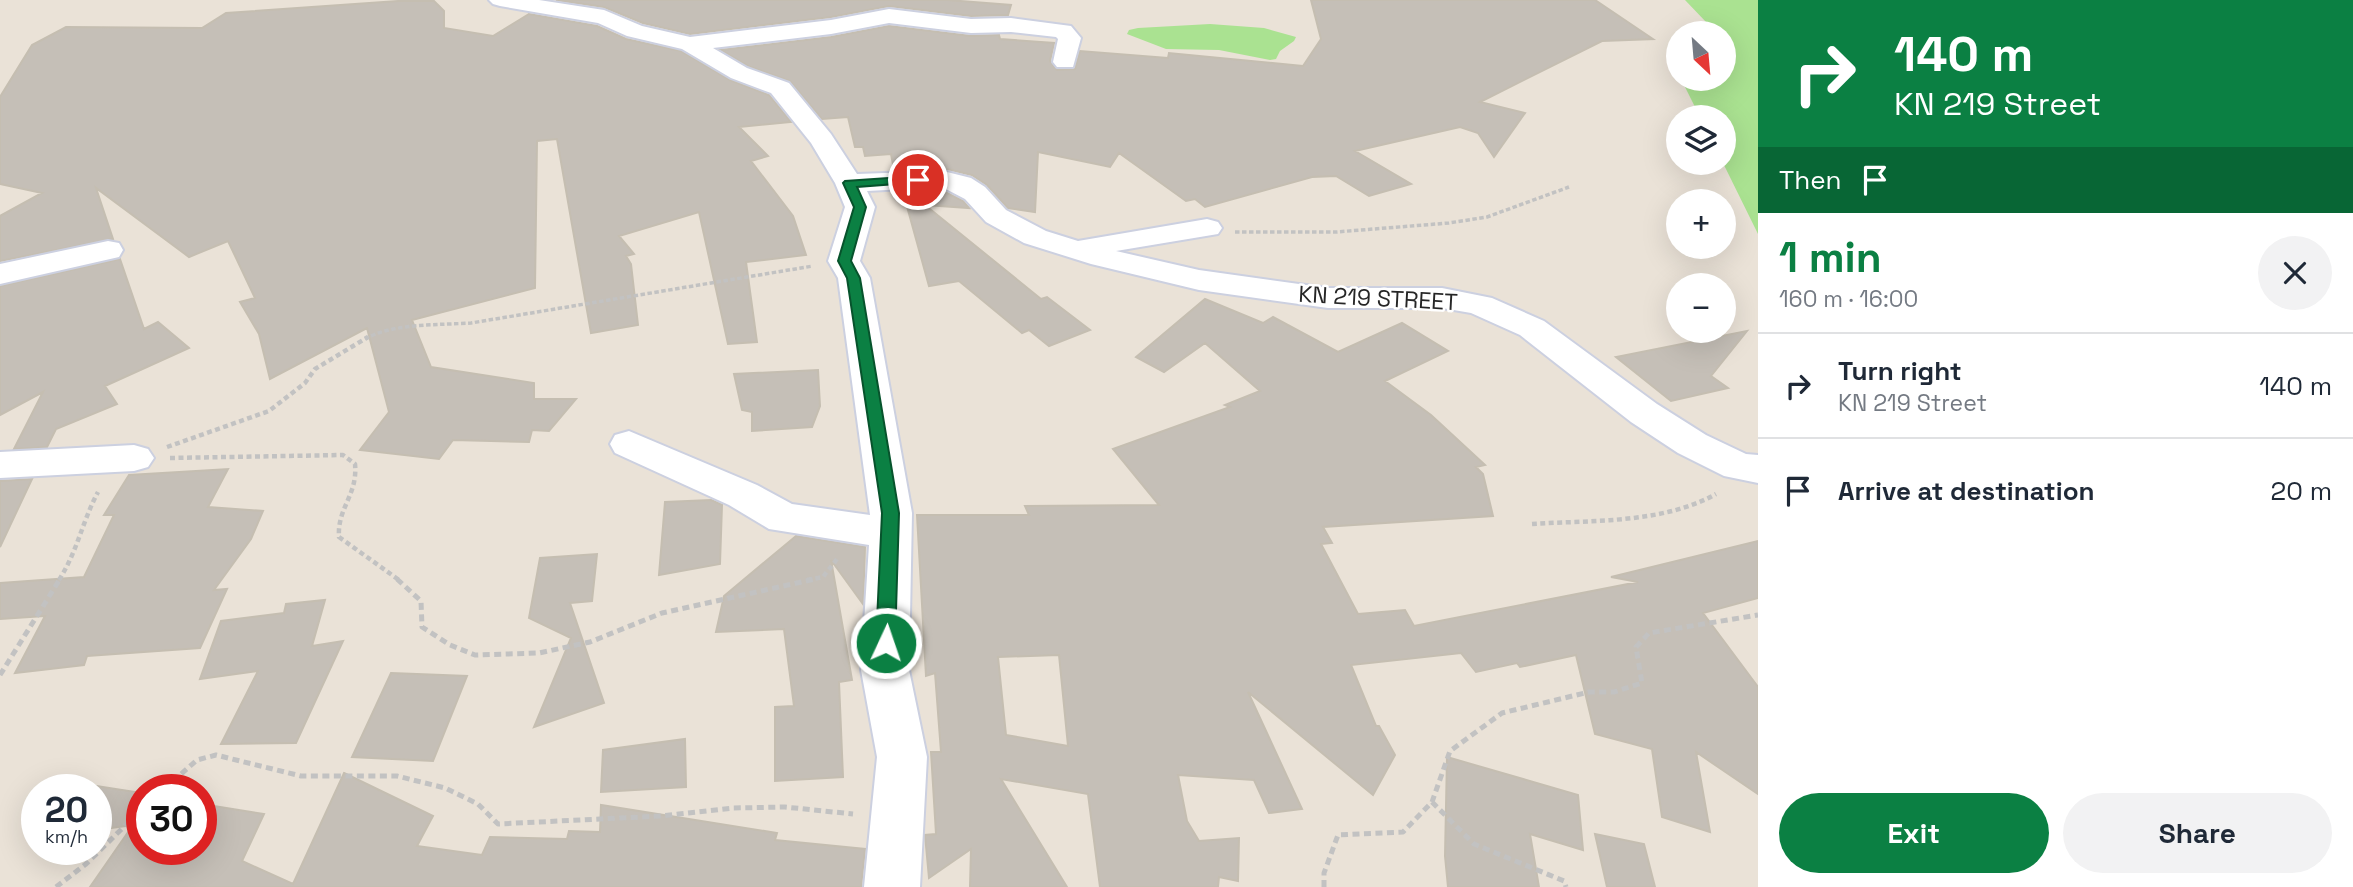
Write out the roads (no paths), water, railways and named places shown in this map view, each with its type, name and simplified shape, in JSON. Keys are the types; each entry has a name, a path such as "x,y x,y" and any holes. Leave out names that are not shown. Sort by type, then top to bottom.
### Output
{"street":[{"path":"500,0 604,17 635,31 690,44 739,73 780,88 822,140 849,183 860,207 844,261 853,278 891,513 884,670 902,757 892,887"},
{"path":"690,44 831,27 889,16 971,26 1012,25 1063,31 1070,38 1065,62"},
{"name":"KN 219 STREET","path":"849,183 943,179 961,184 975,193 996,216 1035,237 1199,280 1315,297 1443,298 1480,305 1532,328 1644,413 1692,444 1748,468"},
{"path":"1071,248 1207,228"},
{"path":"0,274 108,250"},
{"path":"629,444 743,495 784,518 834,523 863,530 888,530 891,513"},
{"path":"0,466 134,458"}]}
